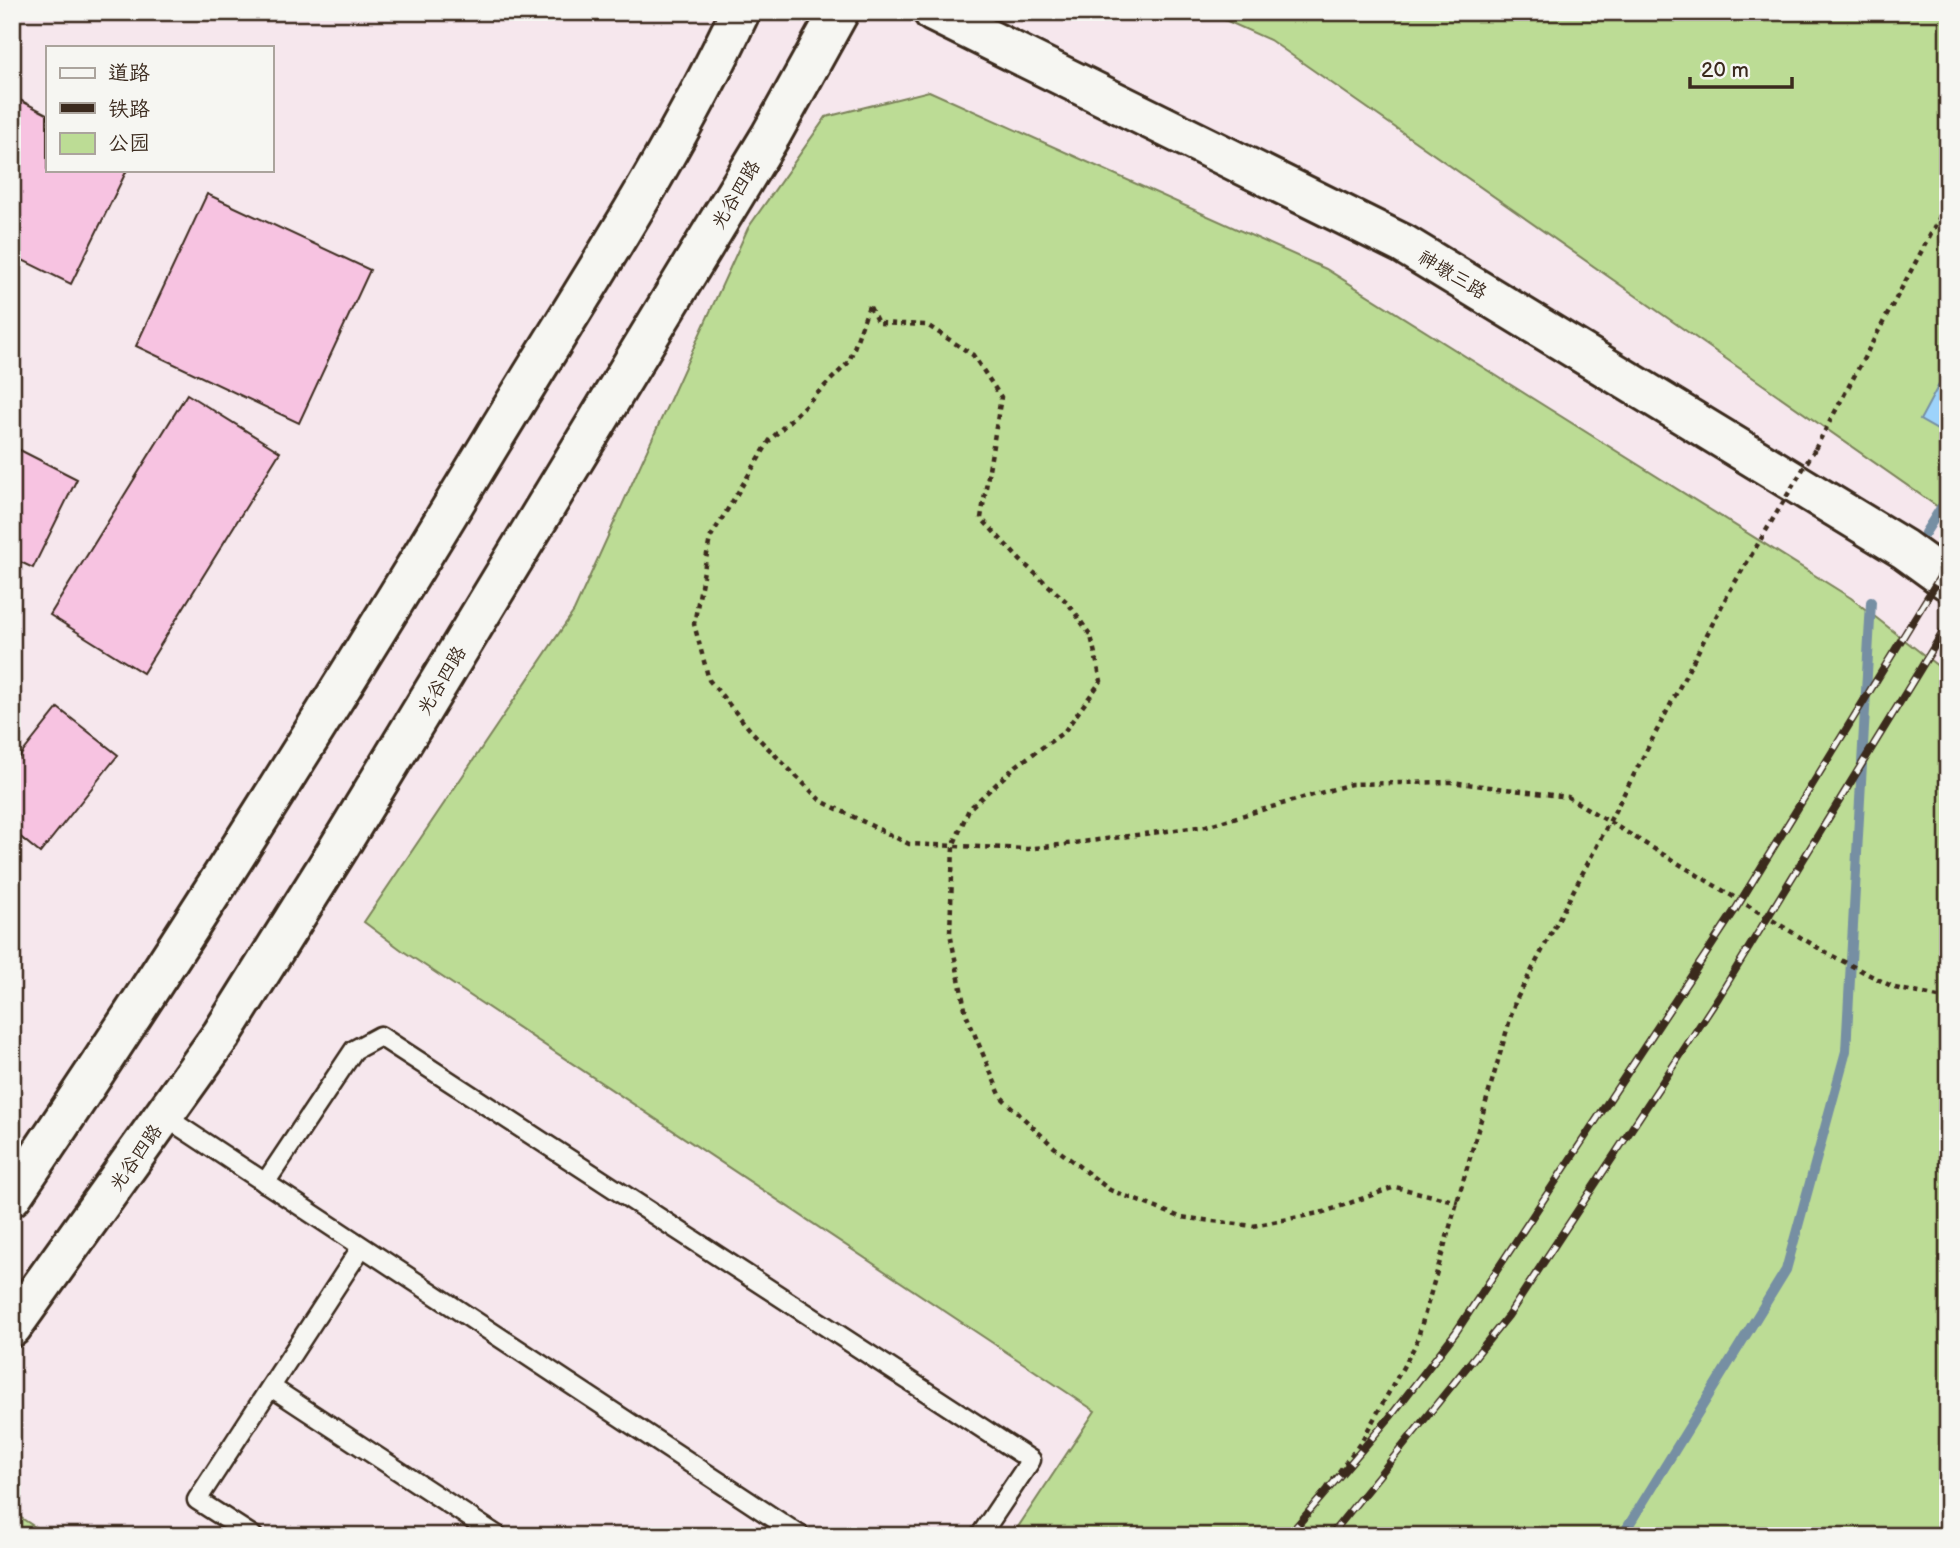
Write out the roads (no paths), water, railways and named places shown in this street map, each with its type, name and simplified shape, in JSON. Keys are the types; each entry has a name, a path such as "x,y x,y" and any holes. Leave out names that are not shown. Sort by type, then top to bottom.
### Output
{"main road":[{"path":"12,1196 143,1003 430,543 701,95 740,12"},
{"name":"光谷四路","path":"12,1326 222,1034 345,838 764,147 839,12"},
{"name":"神墩三路","path":"933,12 1402,244 1904,550 1948,582"}],"lane":[{"path":"265,1183 354,1050 380,1036 1031,1460 980,1536"},
{"path":"164,1116 801,1536"},
{"path":"253,1536 197,1500 361,1248"},
{"path":"271,1387 498,1536"}],"water":[{"path":"1948,368 1948,436 1920,420"}],"waterway":[{"path":"1925,533 1948,497"},
{"path":"1622,1536 1786,1270 1846,1051 1871,602"}],"railway":[{"path":"1288,1536 1390,1417 1456,1332 1735,910 1948,564"},
{"path":"1330,1536 1508,1316 1718,998 1948,624"}]}
